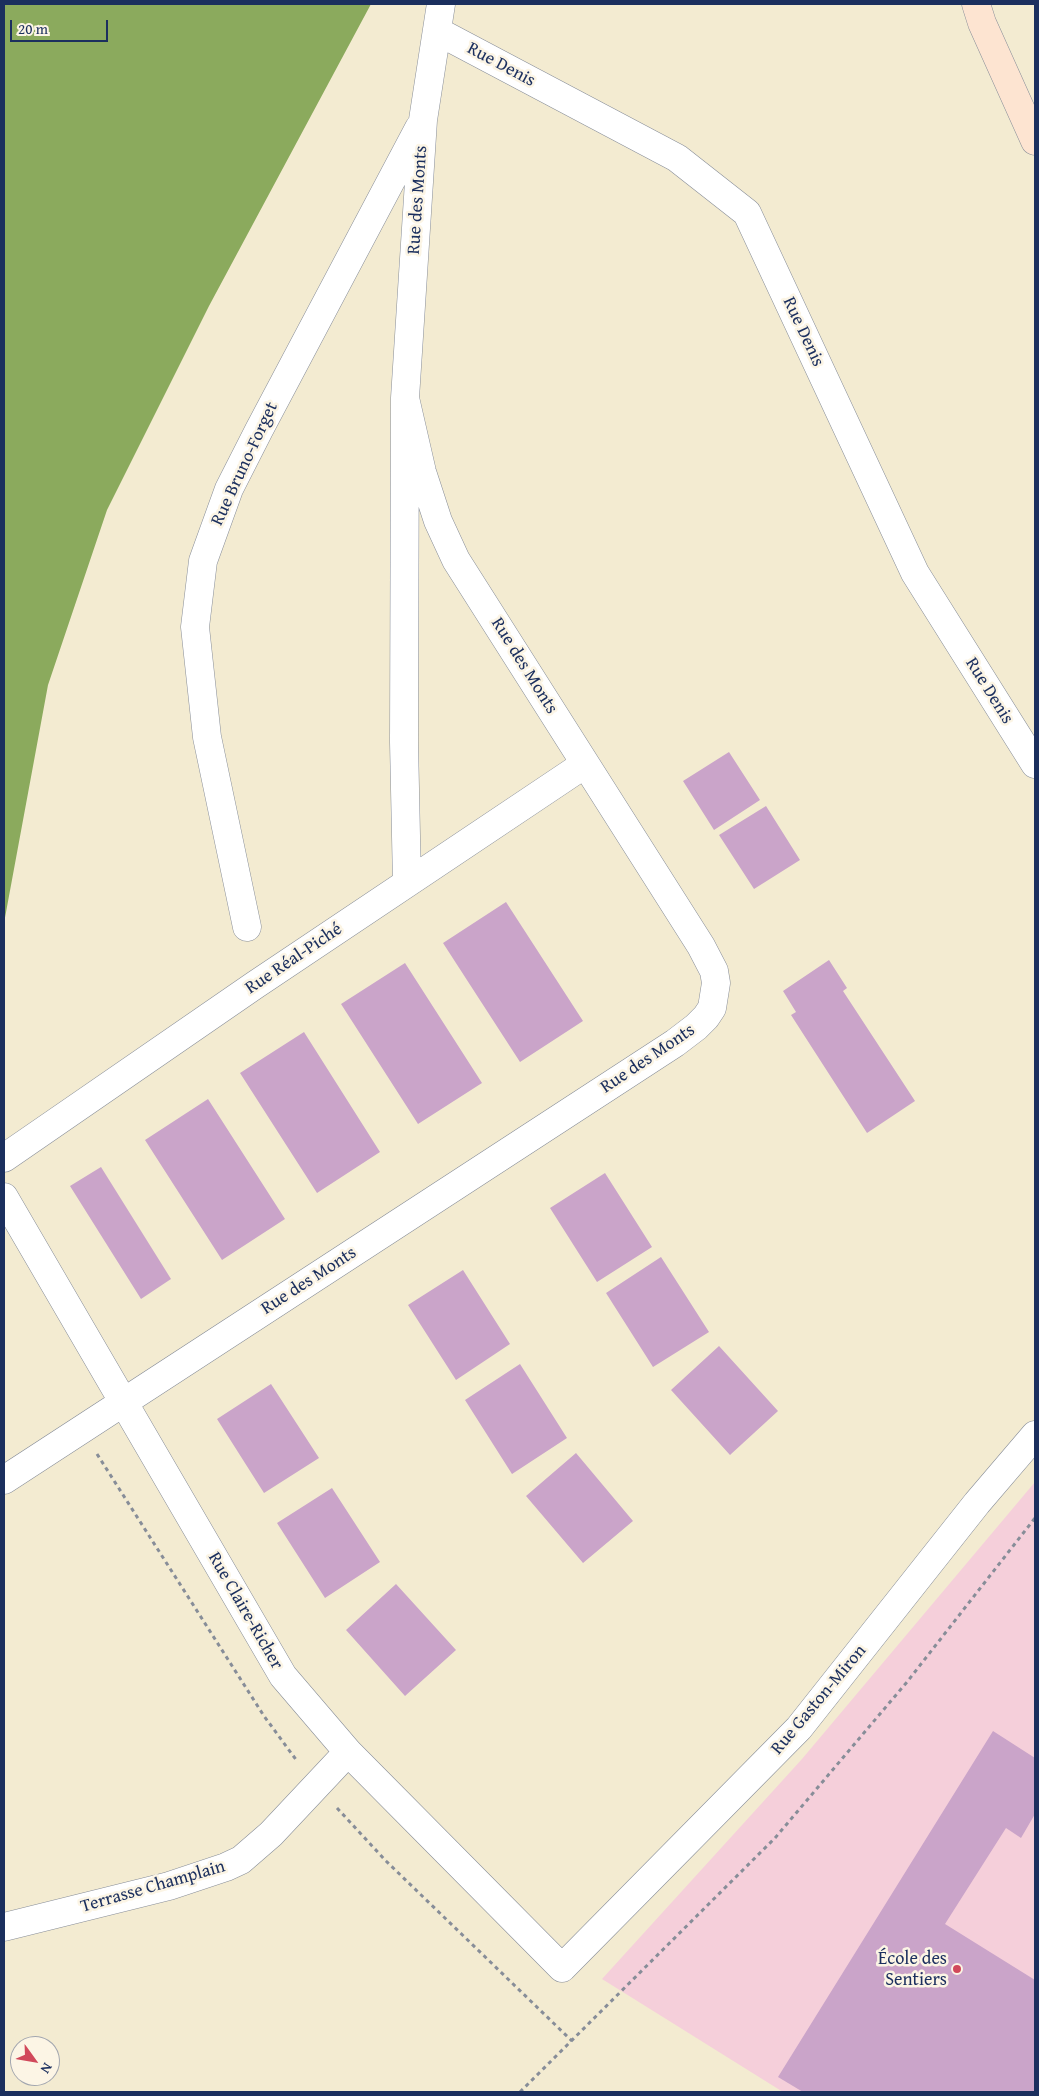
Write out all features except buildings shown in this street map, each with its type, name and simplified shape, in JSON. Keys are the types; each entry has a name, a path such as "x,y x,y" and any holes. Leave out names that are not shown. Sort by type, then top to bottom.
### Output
{"street":[{"name":"Rue des Monts","path":"407,883 404,742 405,398 423,120 441,4"},
{"path":"976,4 982,23 1035,141"},
{"name":"Rue Denis","path":"437,31 677,158 748,212 915,573 1035,764"},
{"name":"Rue Bruno-Forget","path":"247,927 207,736 195,627 202,560 230,489 258,430 423,120"},
{"name":"Rue des Monts","path":"4,1480 81,1428 675,1043 706,1017 715,998 716,983 708,959 456,560 438,521 422,472 405,398"},
{"name":"Rue Réal-Piché","path":"4,1158 407,883 586,764"},
{"name":"Rue Claire-Richer","path":"4,1197 282,1676 348,1752 562,1968"},
{"name":"Rue Gaston-Miron","path":"562,1968 799,1728 977,1503 1035,1435"},
{"name":"Terrasse Champlain","path":"4,1927 169,1886 208,1875 234,1864 271,1834 348,1752"}],"path":[{"path":"81,1428 264,1716 300,1764"},
{"path":"520,2092 732,1883 798,1813 907,1682 1035,1518"},
{"path":"334,1804 386,1861 572,2041"}],"shaded area":[{"path":"1035,1482 1035,2092 783,2092 602,1979 802,1759"}],"green space":[{"path":"4,4 371,4 209,306 107,510 48,685 4,923"}],"place":[{"name":"École des Sentiers","path":"957,1969"}]}
